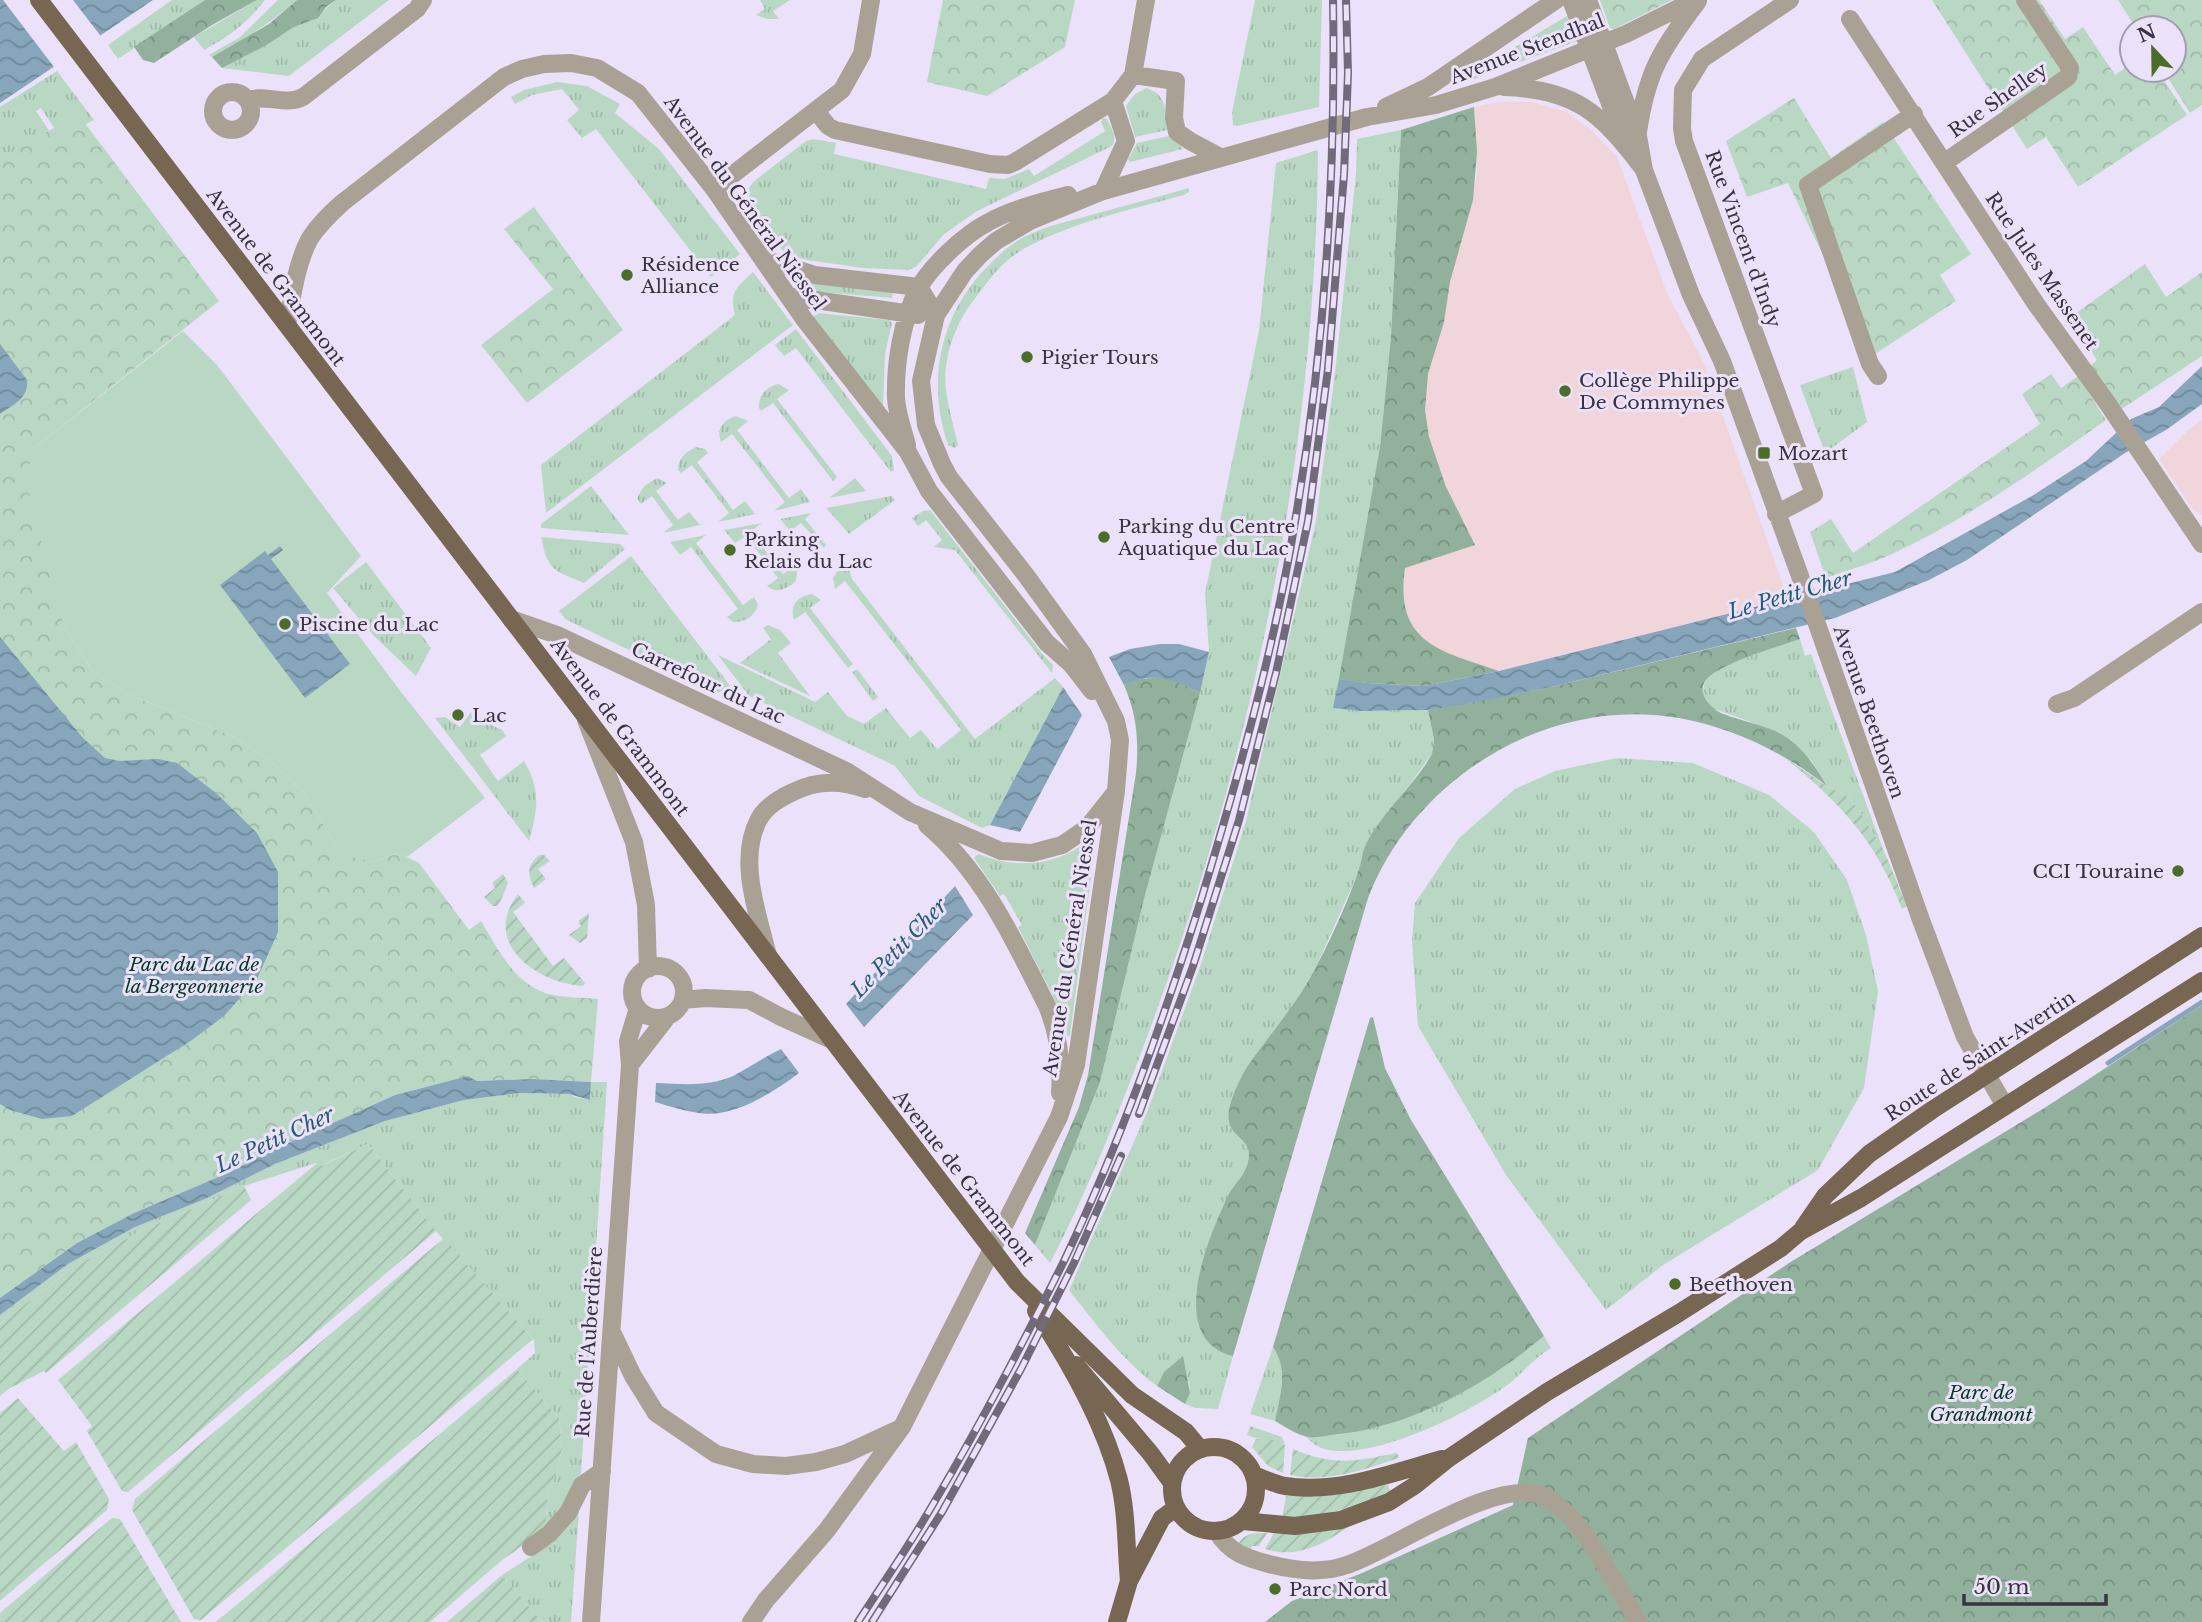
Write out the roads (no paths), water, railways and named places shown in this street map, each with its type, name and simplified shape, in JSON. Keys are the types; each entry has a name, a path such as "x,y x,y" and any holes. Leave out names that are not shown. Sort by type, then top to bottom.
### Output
{"main road":[{"name":"Avenue de Grammont","path":"39,0 1017,1282 1132,1395 1186,1432 1200,1449"},
{"name":"Route de Saint-Avertin","path":"1801,1231 1825,1196 1869,1154 2202,936"},
{"name":"Route de Saint-Avertin","path":"1243,1521 1295,1526 1341,1520 1389,1502 1449,1458 1559,1385 1739,1275 1781,1248 1801,1231 1861,1198 2202,981"},
{"path":"1017,1282 1056,1341 1108,1442 1123,1506 1129,1581"},
{"path":"1056,1341 1172,1483"},
{"path":"1215,1447 1229,1450 1242,1457 1254,1475 1256,1496 1252,1509 1243,1521 1227,1530 1217,1532 1195,1527 1186,1521 1176,1508 1171,1492 1178,1466 1200,1449 1215,1447"},
{"name":"Route de Saint-Avertin","path":"1254,1475 1286,1486 1330,1486 1449,1458"},
{"path":"1117,1622 1129,1581 1162,1518 1176,1508"}],"street":[{"path":"248,100 258,97 290,101 303,97 417,9 423,0"},
{"path":"714,189 842,90 862,54 871,0"},
{"path":"816,111 828,126 835,130 1008,165 1114,101 1133,75 1146,0"},
{"name":"Avenue Stendhal","path":"1367,117 1427,87 1556,0"},
{"name":"Avenue Beethoven","path":"1571,0 1598,46"},
{"name":"Avenue Beethoven","path":"1588,0 1598,46 1632,141 1691,295 1722,361 1920,920 1965,1037 2005,1106"},
{"name":"Avenue Stendhal","path":"926,425 920,381 936,315 965,271 996,241 1030,221 1103,191 1367,117 1436,105 1495,87 1598,46 1697,0"},
{"name":"Avenue Beethoven","path":"1632,141 1654,66 1697,0"},
{"name":"Rue Vincent d'Indy","path":"1776,514 1814,494 1689,154 1682,128 1683,90 1702,59 1790,0"},
{"name":"Rue Shelley","path":"1945,162 2068,77 2070,68 2025,0"},
{"name":"Rue Jules Massenet","path":"1850,19 2036,304 2201,541"},
{"name":"Avenue du Général Niessel","path":"287,325 295,284 309,241 326,218 342,203 504,77 544,64 571,63 597,68 638,93 714,189 788,296 908,452 929,491 1047,643 1071,664 1116,722"},
{"path":"1133,75 1176,80 1174,106 1177,132 1220,158"},
{"path":"1495,87 1537,89 1569,98 1632,141"},
{"path":"1103,191 1126,141 1114,101"},
{"path":"1878,376 1870,364 1808,185 1914,114"},
{"name":"Avenue Stendhal","path":"908,452 896,400 897,365 908,314 919,287 956,245 986,223 1035,204 1072,194 1103,191"},
{"path":"764,259 815,275 919,287 936,315"},
{"path":"788,296 908,314 936,315"},
{"name":"Avenue du Général Niessel","path":"751,1622 766,1600 827,1530 902,1427 1059,1117 1076,1065 1116,791 1120,740 1116,722 1083,654 949,477 926,425"},
{"path":"2057,704 2074,698 2202,612"},
{"name":"Carrefour du Lac","path":"511,619 557,635 848,772 910,812 1001,851 1032,853 1062,845 1079,834 1101,813 1116,791"},
{"path":"583,714 634,842 646,905 648,969"},
{"name":"Carrefour du Lac","path":"768,956 752,890 750,870 751,847 760,817 782,797 814,784 848,783 882,795"},
{"name":"Carrefour du Lac","path":"910,812 949,845 978,880 1047,1006 1053,1020 1060,1055 1059,1117"},
{"path":"630,1065 658,1026 680,1007 683,1000 682,983 678,975 663,967 648,969 634,984 633,992 638,1008 652,1017 668,1016"},
{"path":"683,1000 749,1000 832,1040"},
{"name":"Rue de l'Auberdière","path":"591,1622 630,1065 628,1041 638,1008"},
{"path":"611,1332 633,1376 656,1413 716,1454 753,1464 786,1466 816,1462 845,1454 902,1427"},
{"path":"531,1547 549,1534 568,1513 582,1485 602,1471"},
{"path":"1217,1532 1228,1547 1245,1558 1304,1572 1346,1566 1487,1500 1501,1495 1530,1493 1553,1502 1579,1527 1638,1622"},
{"name":"Avenue du Général Niessel","path":"739,1622 766,1600"}],"water":[{"path":"0,0 153,0 0,103"},
{"path":"0,344 27,380 27,386 23,396 0,414"},
{"name":"Le Petit Cher","path":"2202,366 2202,404 2166,430 2125,453 1967,560 1929,580 1835,618 1551,687 1460,705 1428,710 1361,711 1333,708 1339,679 1425,686 1499,671 1895,572 2032,496 2086,461 2131,419 2159,407"},
{"name":"Piscine du Lac","path":"280,546 283,550 271,559 350,664 305,698 220,585 265,551 268,555"},
{"path":"0,637 83,738 105,758 120,761 158,759 177,763 216,793 257,833 278,872 278,932 257,979 224,1016 192,1040 72,1116 42,1119 10,1110 0,1104"},
{"path":"1179,644 1209,652 1200,693 1163,678 1145,678 1124,685 1109,657 1130,649"},
{"path":"1063,687 1082,715 1020,832 990,825"},
{"path":"955,886 973,915 864,1027 846,1004"},
{"path":"781,1049 799,1073 739,1108 712,1114 655,1102 656,1083 695,1084 724,1080"},
{"name":"Le Petit Cher","path":"468,1076 477,1081 533,1079 591,1082 590,1100 569,1094 519,1093 464,1100 385,1121 275,1164 205,1199 135,1227 68,1264 0,1315 0,1298 77,1243 134,1213 230,1172 395,1095"}],"waterway":[{"path":"2108,1063 2202,1002"}],"railway":[{"path":"858,1622 949,1476 1000,1386 1063,1263 1103,1174 1138,1084 1171,993 1215,853 1278,613 1306,452 1321,323 1330,194 1333,0"},
{"path":"1139,1114 1193,966 1239,820 1276,673 1308,521 1328,369 1344,175 1348,73 1346,0"},
{"path":"872,1622 942,1512 1021,1369 1074,1263 1121,1156"}],"place":[{"name":"Résidence Alliance","path":"627,275"},
{"name":"Pigier Tours","path":"1027,357"},
{"name":"Collège Philippe De Commynes","path":"1565,391"},
{"name":"Mozart","path":"1764,453"},
{"name":"Parking du Centre Aquatique du Lac","path":"1104,537"},
{"name":"Parking Relais du Lac","path":"730,550"},
{"name":"Piscine du Lac","path":"285,624"},
{"name":"Lac","path":"458,715"},
{"name":"CCI Touraine","path":"2178,871"},
{"name":"Beethoven","path":"1675,1284"},
{"name":"Parc Nord","path":"1275,1589"}],"park label":[{"name":"Parc du Lac de la Bergeonnerie","path":"194,975"},
{"name":"Parc de Grandmont","path":"1981,1403"}]}
